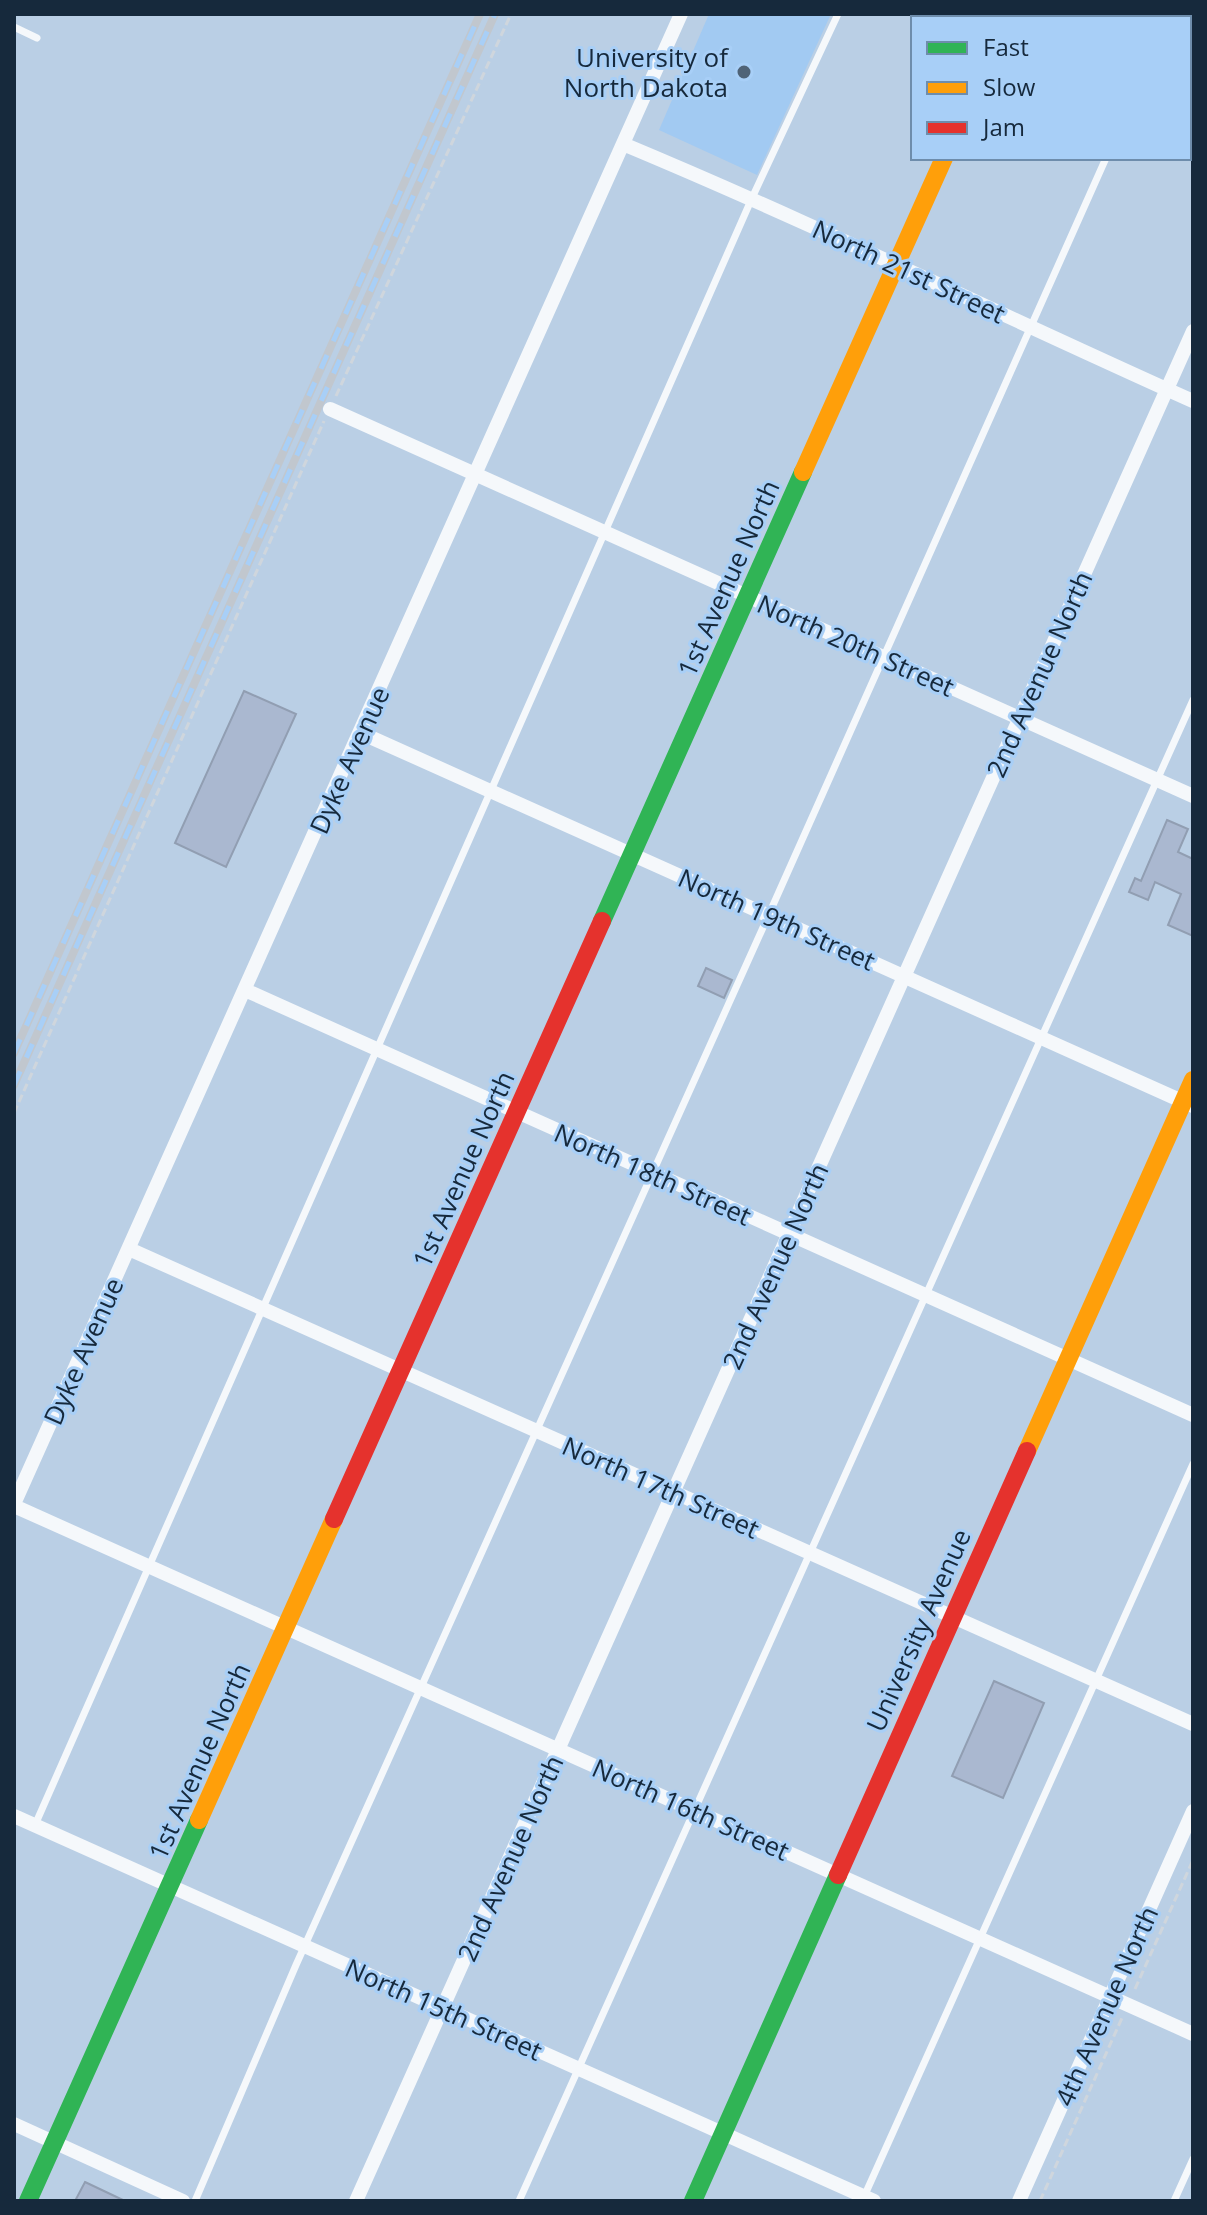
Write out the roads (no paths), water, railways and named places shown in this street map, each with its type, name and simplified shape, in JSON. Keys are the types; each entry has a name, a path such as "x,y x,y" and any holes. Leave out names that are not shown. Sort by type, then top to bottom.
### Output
{"street":[{"name":"Dyke Avenue","path":"14,1505 681,14"},
{"name":"North 21st Street","path":"623,144 752,198 1193,401"},
{"name":"1st Avenue North","path":"28,2201 943,160"},
{"name":"2nd Avenue North","path":"356,2201 1193,331"},
{"name":"North 20th Street","path":"330,409 1193,796"},
{"name":"North 19th Street","path":"361,733 1188,1104"},
{"name":"North 18th Street","path":"245,990 1193,1415"},
{"name":"University Avenue","path":"693,2201 1068,1359 1188,1104 1193,1080"},
{"name":"North 17th Street","path":"129,1249 1193,1724"},
{"name":"North 16th Street","path":"14,1505 1193,2034"},
{"name":"4th Avenue North","path":"1019,2201 1193,1811"},
{"name":"North 15th Street","path":"14,1816 866,2200"},
{"path":"14,2124 183,2201"}],"lane":[{"path":"35,1825 752,198 838,14"},
{"path":"14,27 37,38"},
{"path":"195,2201 420,1688 1105,160"},
{"path":"519,2201 1193,700"},
{"path":"866,2200 1193,1464"},
{"path":"1174,2201 1193,2159"}],"railway":[{"path":"14,1053 480,14"},
{"path":"14,1085 495,14"}],"place":[{"name":"University of North Dakota","path":"744,72"}]}
